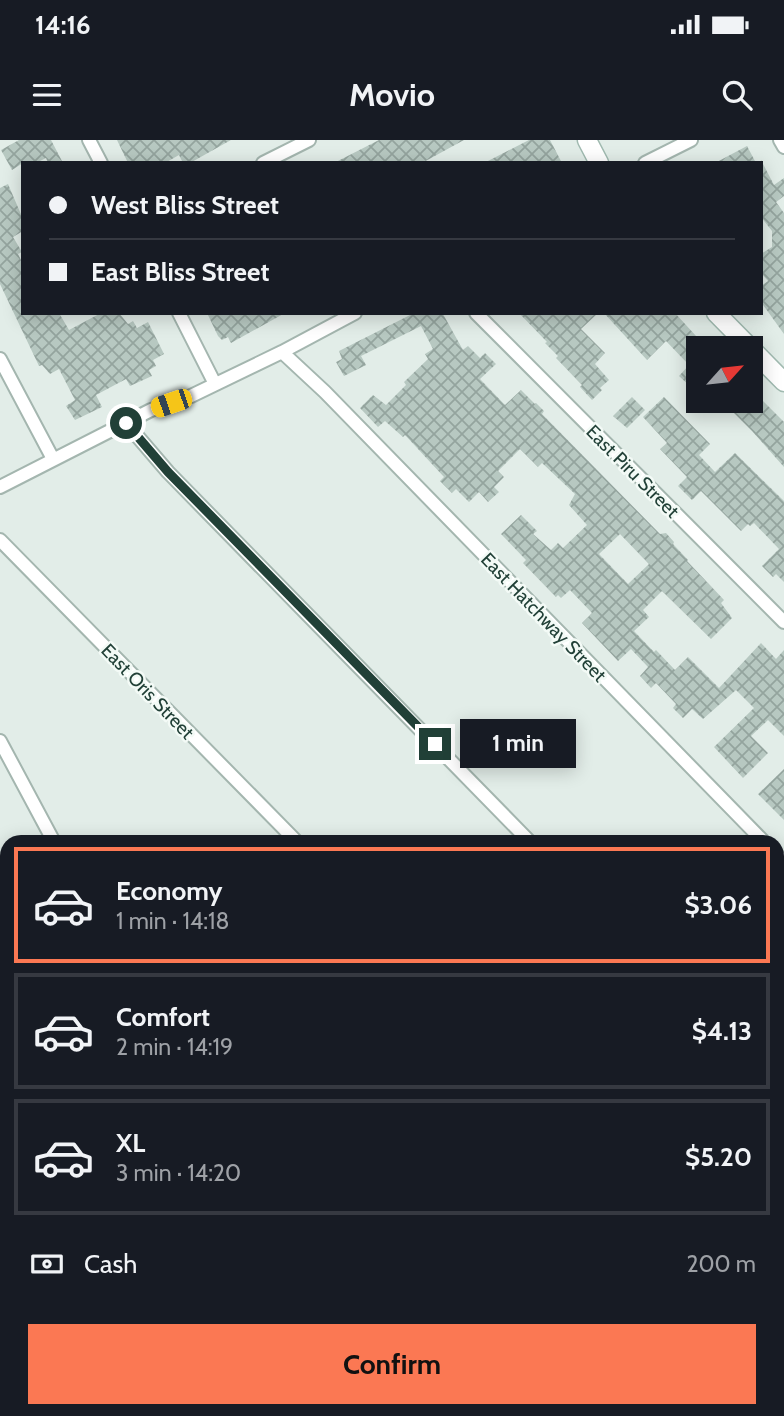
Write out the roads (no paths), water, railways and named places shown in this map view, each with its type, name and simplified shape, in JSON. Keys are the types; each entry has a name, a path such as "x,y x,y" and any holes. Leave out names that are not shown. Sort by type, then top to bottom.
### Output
{"street":[{"path":"89,140 100,161"},
{"path":"267,161 309,140"},
{"path":"587,140 598,161"},
{"path":"649,161 691,140"},
{"path":"780,140 784,147"},
{"path":"180,315 215,384"},
{"path":"0,487 126,423 282,352 351,315"},
{"path":"718,315 784,382"},
{"name":"East Piru Street","path":"479,316 784,622"},
{"name":"East Hatchway Street","path":"282,352 325,392 757,835"},
{"path":"0,359 53,459"},
{"path":"126,423 168,472 523,835"},
{"name":"East Oris Street","path":"0,540 290,835"},
{"path":"0,741 50,835"}]}
